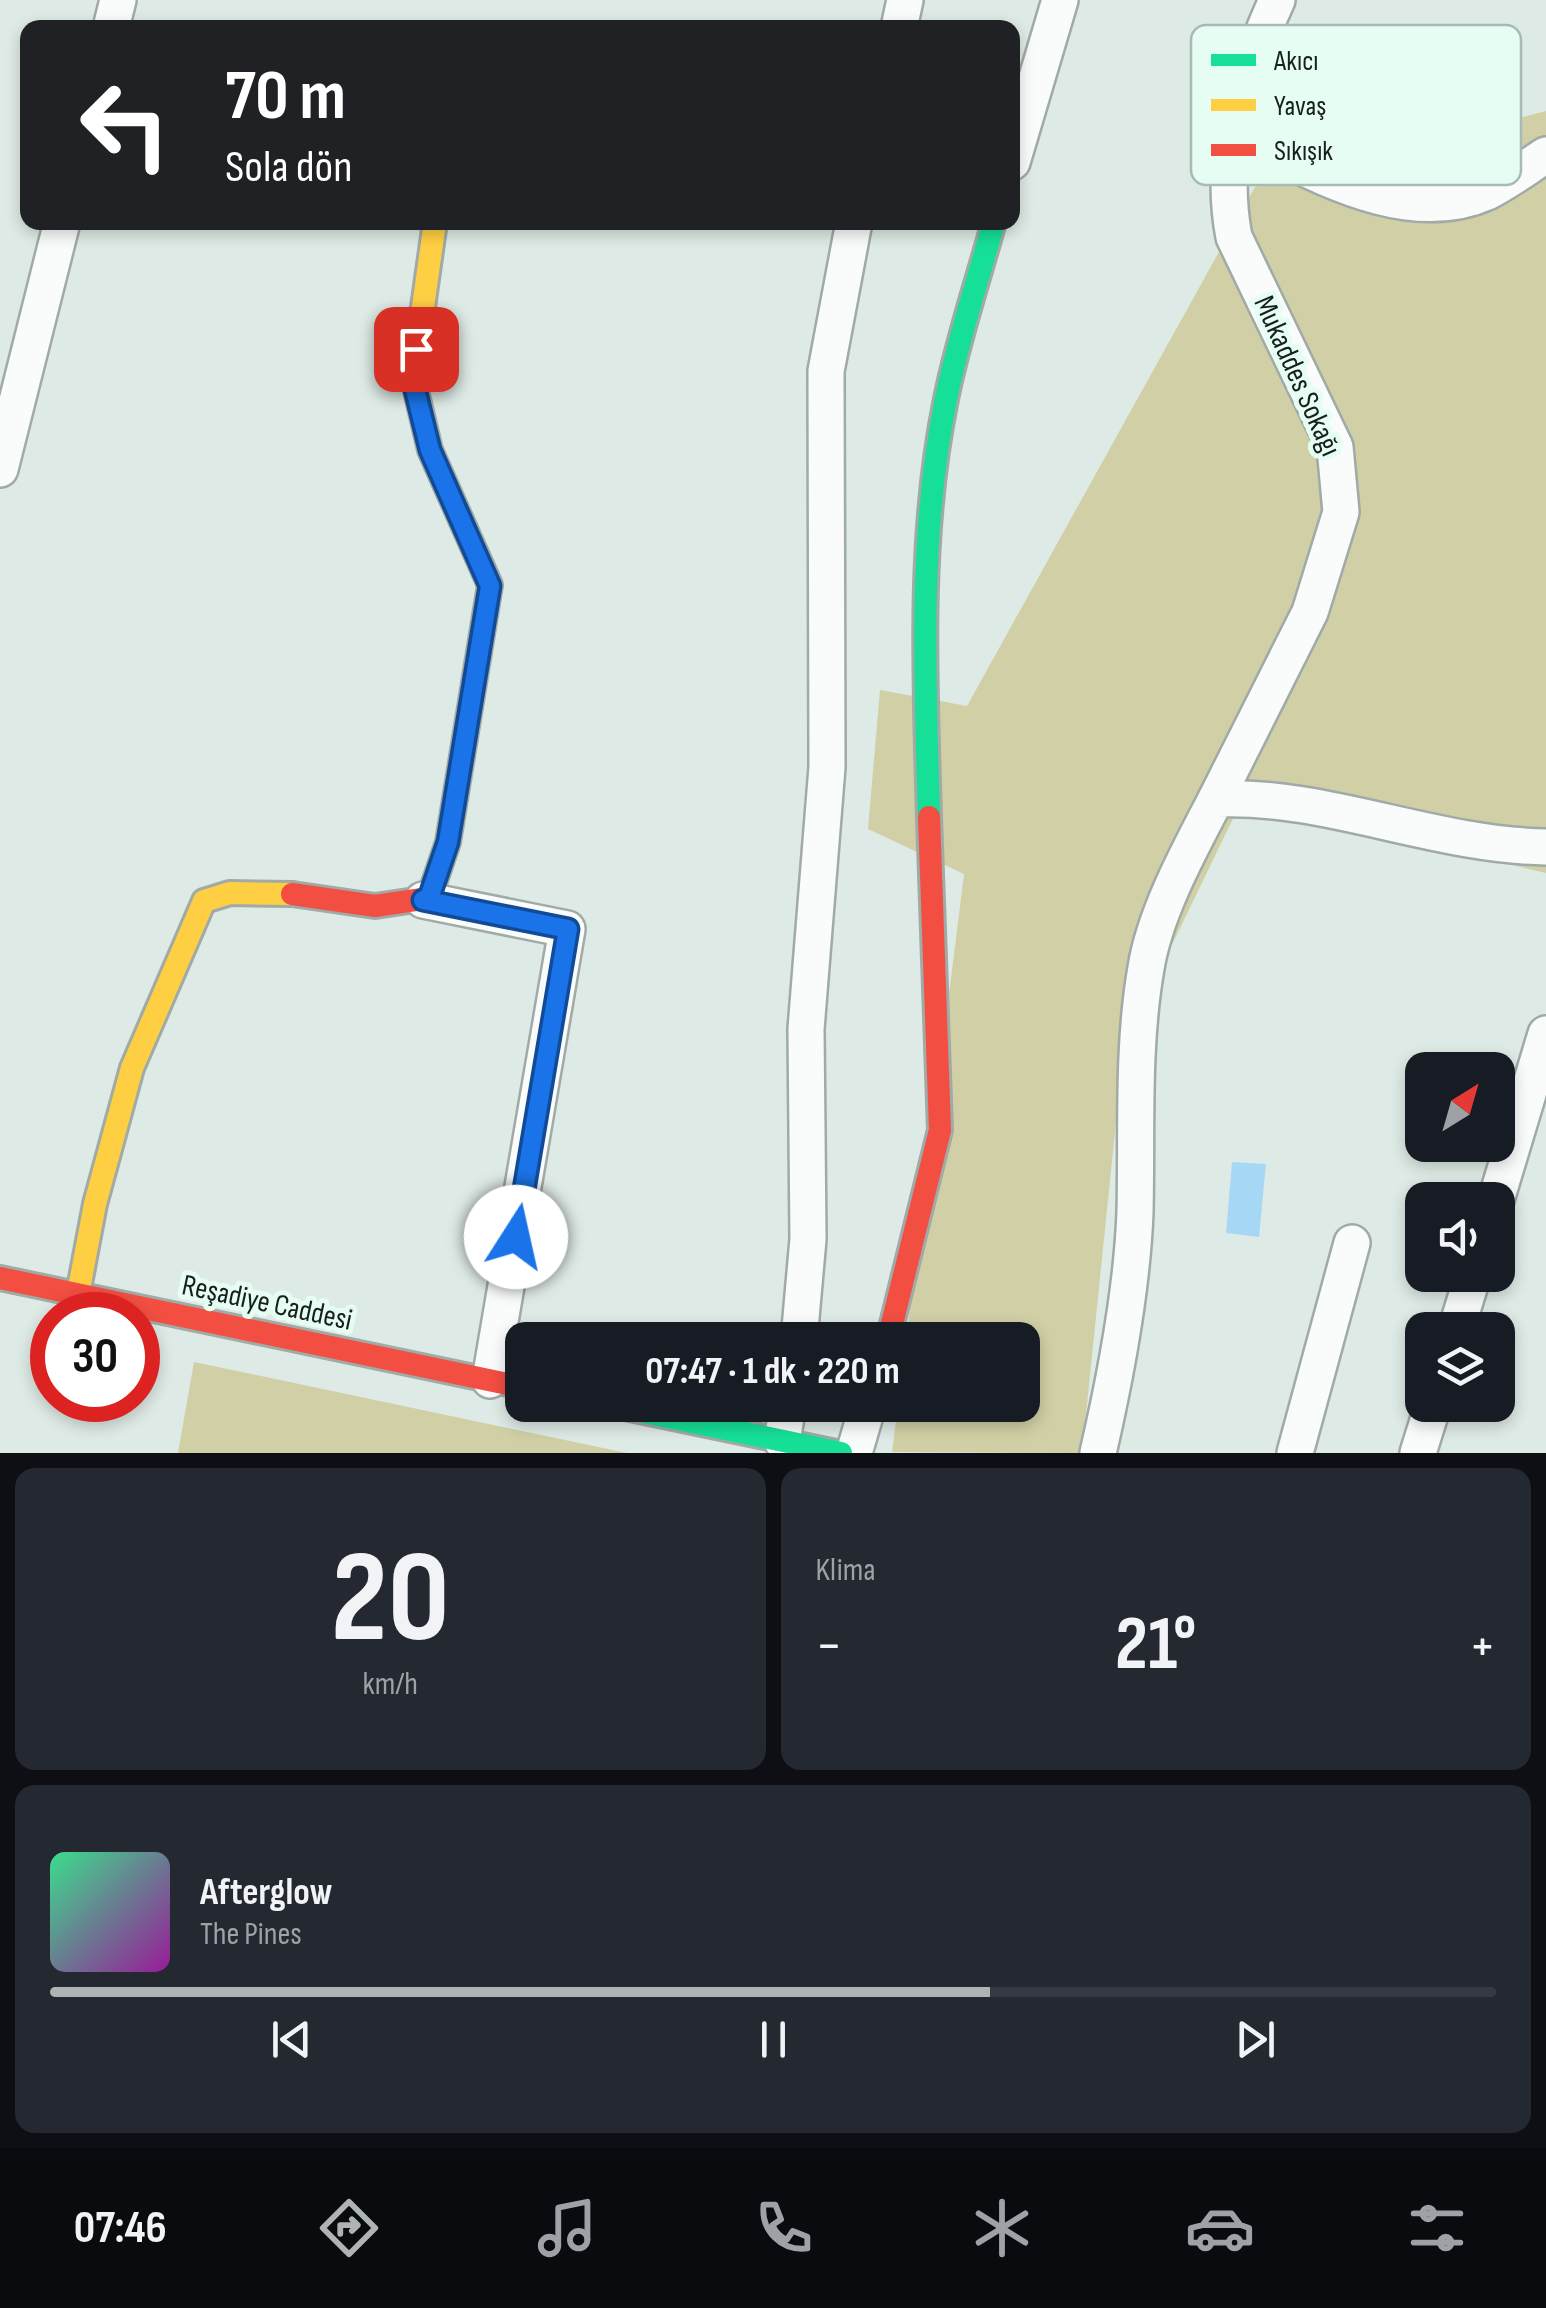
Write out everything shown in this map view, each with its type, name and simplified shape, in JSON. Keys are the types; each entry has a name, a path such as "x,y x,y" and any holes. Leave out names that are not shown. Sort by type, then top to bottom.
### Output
{"street":[{"path":"1020,135 1060,0"},
{"name":"Mukaddes Sokağı","path":"1269,25 1278,0"},
{"path":"1521,170 1546,155"},
{"name":"Mukaddes Sokağı","path":"1098,1453 1116,1372 1135,1216 1136,1098 1146,965 1183,862 1310,612 1341,512 1335,447 1234,236 1229,185"},
{"path":"1348,185 1369,194 1410,202 1450,201 1497,185"},
{"path":"0,469 60,230"},
{"path":"78,1292 94,1204 132,1068 204,901 230,888 387,904 423,900 429,898 448,842 490,586 430,450 413,381 433,230"},
{"path":"800,1322 808,1239 806,1028 827,767 826,371 852,230"},
{"path":"892,1322 940,1130 925,693 929,526 946,399 992,230"},
{"path":"1216,799 1263,797 1465,842 1546,848"},
{"path":"423,900 568,929 514,1322"},
{"path":"1501,1182 1546,1034"},
{"path":"1296,1453 1352,1242"},
{"name":"Reşadiye Caddesi","path":"0,1278 68,1292"},
{"name":"Reşadiye Caddesi","path":"160,1311 505,1383"},
{"path":"694,1422 841,1453"},
{"path":"782,1440 785,1422"},
{"path":"854,1453 863,1422"},
{"path":"1418,1453 1428,1422"}],"green space":[{"path":"1546,111 1546,873 1241,802 1124,1044 1082,1453 892,1452 896,1422 1040,1422 1040,1322 908,1322 964,874 868,829 880,690 967,706 1255,187 1521,185 1521,118"},
{"path":"194,1362 627,1453 178,1453"}],"water":[{"path":"1232,1162 1266,1164 1259,1237 1226,1233"}],"traffic: fast":[{"path":"929,817 926,607 931,502 951,377 992,230"},
{"path":"692,1422 841,1453"}],"traffic: slow":[{"path":"413,378 434,230"},
{"path":"78,1292 95,1204 132,1068 204,901 230,893 292,894"}],"traffic: jam":[{"path":"292,894 375,906 429,898 448,842 490,585 430,450 413,378"},
{"path":"892,1322 940,1130 929,817"},
{"path":"0,1278 505,1383"}],"route":[{"path":"416,349 413,381 430,450 490,586 448,842 429,898 423,900 568,929 516,1237"}]}
